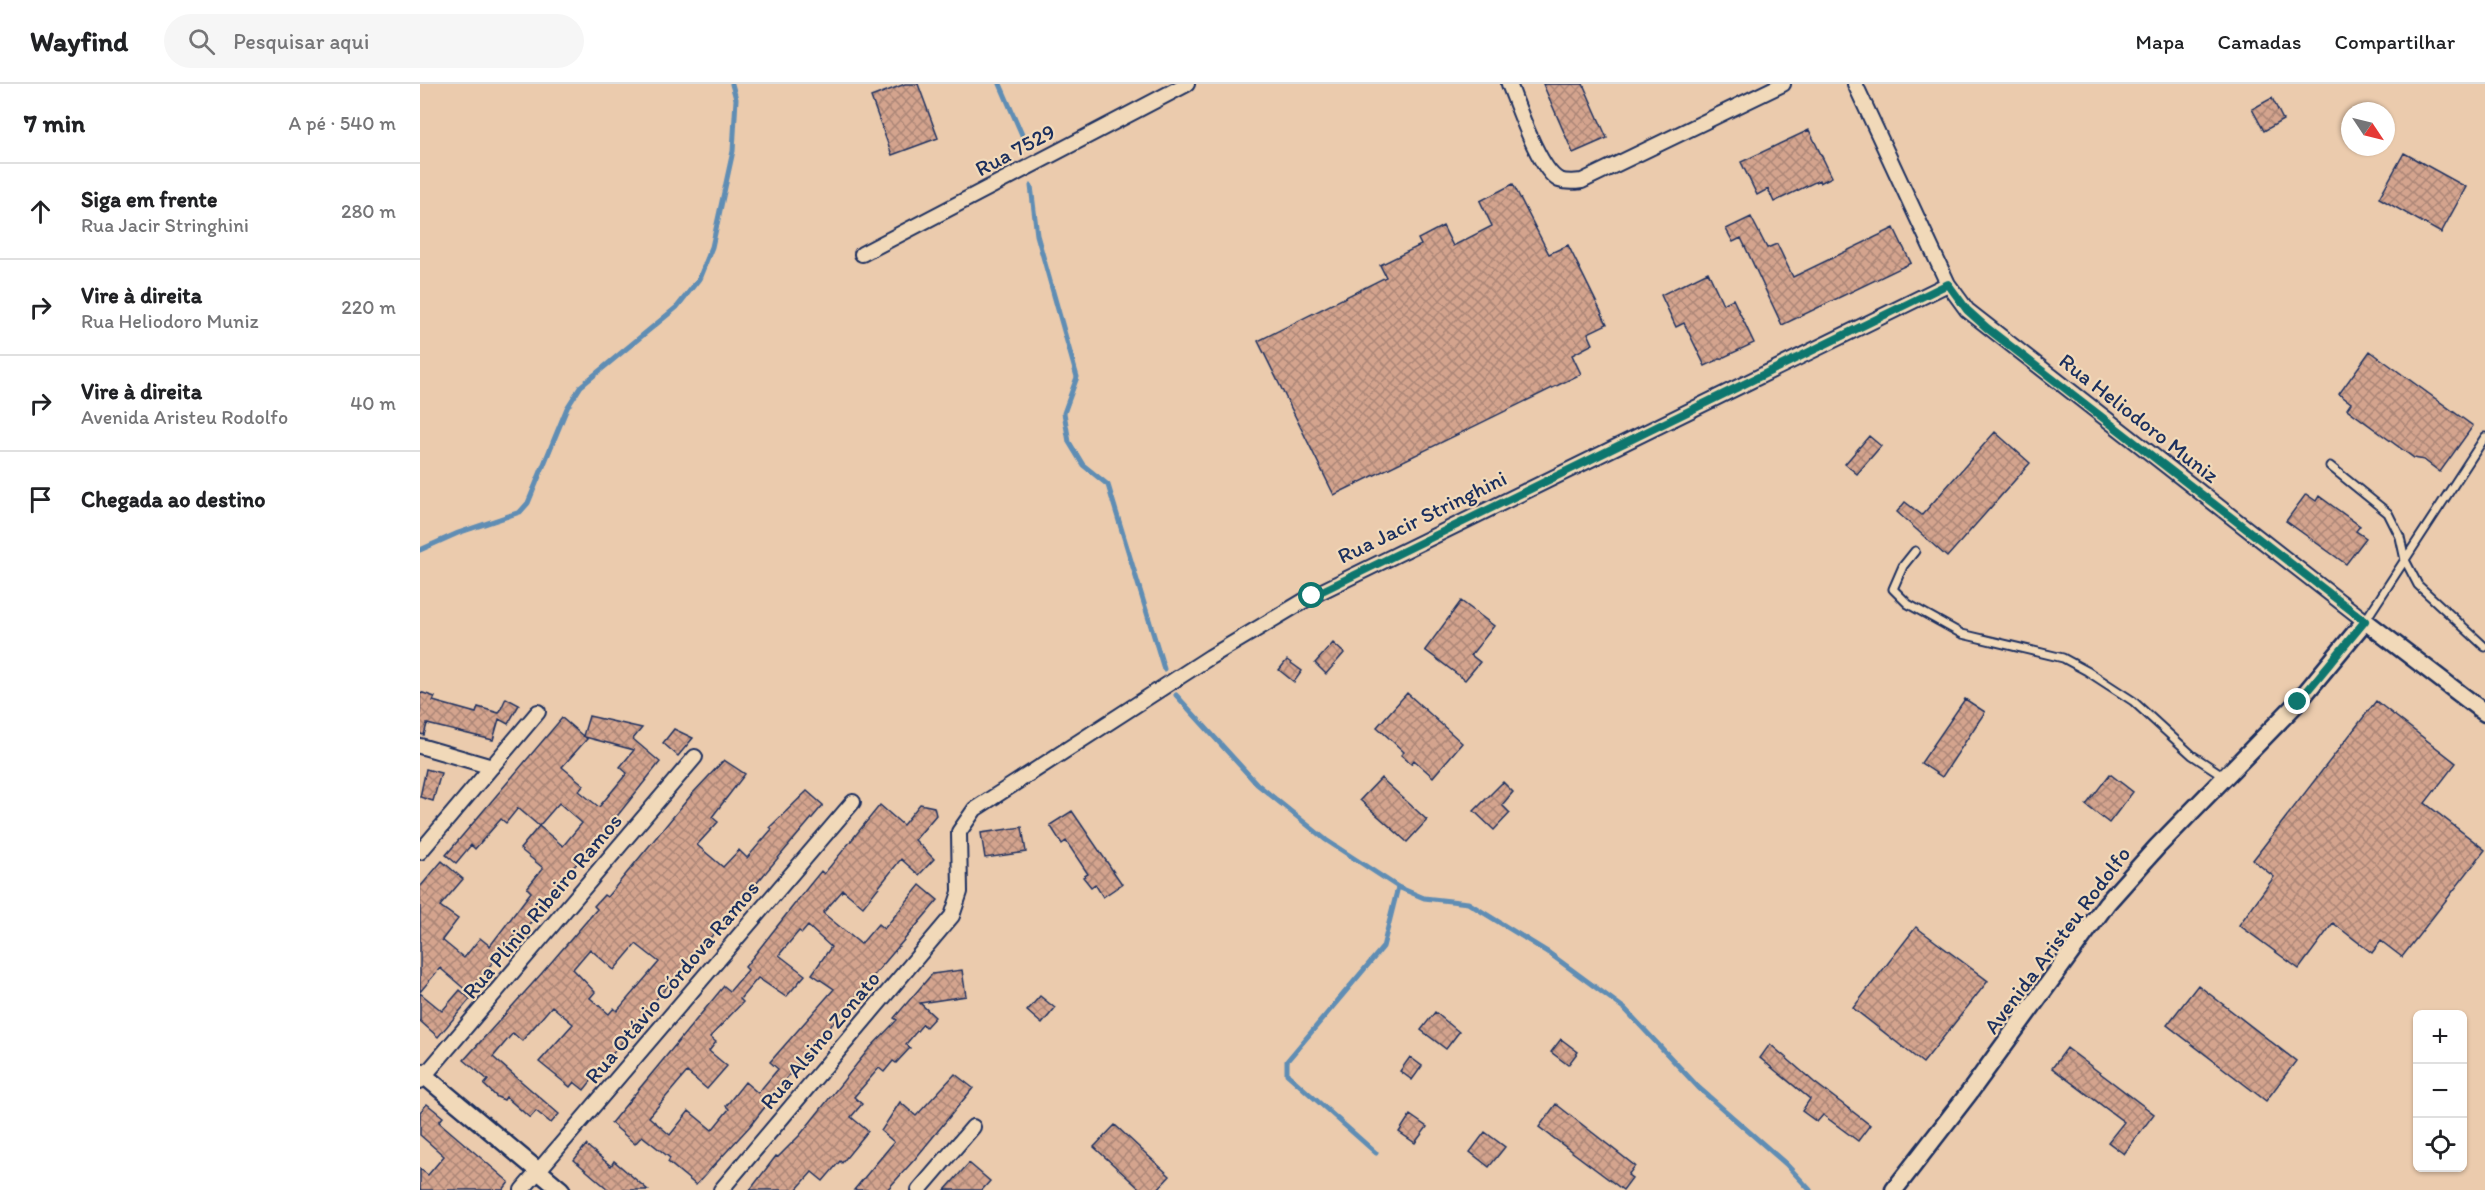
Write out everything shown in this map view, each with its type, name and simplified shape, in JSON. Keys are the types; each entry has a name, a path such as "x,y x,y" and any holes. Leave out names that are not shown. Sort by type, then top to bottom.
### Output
{"street":[{"name":"Rua 7529","path":"862,254 1187,84"},
{"path":"1509,84 1550,173 1559,180 1570,182 1582,181 1783,84"},
{"name":"Rua Heliodoro Muniz","path":"1855,84 1948,284 1967,310 1987,328 2485,713"},
{"name":"Rua Jacir Stringhini","path":"952,916 960,892 959,832 975,809 1210,657 1258,627 1366,567 1948,284"},
{"name":"Avenida Aristeu Rodolfo","path":"1894,1190 1976,1084 2107,903 2224,776 2298,702 2365,621"},
{"path":"420,852 538,712"},
{"path":"420,746 492,767"},
{"name":"Rua Plínio Ribeiro Ramos","path":"422,1077 695,757"},
{"name":"Rua Otávio Córdova Ramos","path":"522,1190 853,802"},
{"name":"Rua Alsino Zonato","path":"721,1190 952,916"},
{"path":"422,1077 561,1190"},
{"path":"919,1190 973,1126"}],"lane":[{"path":"2365,621 2485,437"},
{"path":"2330,466 2388,513 2400,537 2405,560 2418,585 2485,647"},
{"path":"1916,550 1903,566 1893,589 1908,604 1962,634 2063,658 2087,671 2133,701 2192,755 2224,776"}],"building":[{"path":"905,84 918,84 938,138 892,155 871,97"},
{"path":"1543,84 1583,84 1607,138 1573,153"},
{"path":"2272,98 2283,120 2264,131 2252,109"},
{"path":"1809,130 1832,177 1820,183 1819,180 1774,202 1768,189 1757,195 1741,162"},
{"path":"2404,153 2466,187 2441,233 2379,198"},
{"path":"1513,184 1549,254 1568,245 1607,324 1588,333 1593,344 1572,355 1581,374 1334,495 1258,341 1386,277 1380,265 1421,245 1418,239 1443,226 1453,246 1492,226 1480,201"},
{"path":"1751,217 1767,248 1777,244 1793,277 1894,228 1911,263 1782,325 1741,238 1733,242 1726,229"},
{"path":"1708,272 1723,304 1733,299 1754,343 1705,366 1684,323 1676,327 1661,295"},
{"path":"2370,351 2473,426 2440,472 2424,460 2414,458 2347,409 2351,403 2339,394"},
{"path":"1995,432 2030,463 1947,557 1897,512 1905,502 1922,515"},
{"path":"1869,436 1881,446 1857,474 1845,464"},
{"path":"2306,494 2316,501 2319,496 2360,526 2356,531 2366,538 2346,564 2286,521"},
{"path":"1461,601 1494,626 1471,655 1480,662 1465,680 1425,650"},
{"path":"1333,643 1344,653 1326,674 1315,663"},
{"path":"1287,660 1302,671 1294,682 1279,670"},
{"path":"420,692 435,697 433,701 476,713 478,707 499,713 506,698 519,705 508,724 499,719 493,740 427,724 424,735 420,734"},
{"path":"1407,693 1462,743 1433,777 1414,760 1411,764 1401,755 1404,752 1377,727"},
{"path":"1965,699 1985,712 1942,777 1921,763"},
{"path":"2376,701 2456,763 2425,803 2485,850 2402,957 2381,941 2372,953 2333,923 2299,969 2239,925 2274,877 2253,860"},
{"path":"589,716 642,728 633,739 660,762 614,820 617,822 567,874 536,910 539,913 524,930 522,927 468,992 440,968 420,992 420,887 442,861 463,879 440,906 458,919 442,940 464,958 480,938 490,946 531,892 527,888 543,868 520,849 539,826 518,808 506,823 501,819 475,849 471,845 456,863 446,855 562,718 583,736","holes":["585,737 634,750 620,767 627,773 599,807 579,791 584,785 562,767 587,739","559,803 582,823 563,846 539,826"]},
{"path":"674,729 693,738 678,756 663,743"},
{"path":"724,760 745,774 712,817 718,822 697,845 723,867 739,850 747,858 772,829 770,827 807,791 823,805 688,964 690,966 680,977 677,975 653,1003 584,1090 574,1082 570,1087 539,1062 573,1024 552,1006 522,1041 513,1033 493,1057 559,1114 551,1123 536,1111 530,1118 506,1097 504,1100 497,1097 484,1085 488,1080 464,1060 597,909 594,906 604,895 607,897 692,794","holes":["636,944 659,962 617,1011 614,1008 609,1014 590,998 595,992 573,969 590,949 614,970"]},
{"path":"426,769 441,773 433,801 420,797"},
{"path":"2110,774 2133,792 2109,823 2086,805"},
{"path":"1381,778 1427,820 1407,842 1360,800"},
{"path":"1503,782 1513,792 1502,805 1510,813 1494,830 1474,811"},
{"path":"920,804 934,807 936,815 915,840 934,859 919,875 901,859 863,907 843,890 823,913 861,944 878,924 884,929 920,885 938,900 767,1101 769,1102 750,1126 696,1185 668,1162 670,1158 642,1136 635,1144 611,1123 724,986 730,991 748,970 745,967 808,887 821,871 824,874 880,805 903,825","holes":["808,926 831,947 812,974 834,989 770,1062 778,1069 758,1093 745,1082 726,1106 729,1109 712,1130 689,1111 670,1135 649,1117 687,1072 707,1089 727,1066 709,1051 716,1042 710,1037 743,1002 740,999 758,978 786,997 805,975 779,955 799,931 802,933"]},
{"path":"1072,811 1122,884 1103,897 1095,884 1091,887 1083,877 1088,874 1066,841 1062,844 1050,825"},
{"path":"1022,827 1026,852 985,858 981,833"},
{"path":"1916,927 1988,981 1923,1063 1853,1008"},
{"path":"962,970 966,996 920,1003 935,1017 926,1027 923,1024 906,1044 910,1048 896,1063 893,1061 884,1072 879,1068 854,1097 862,1104 851,1117 868,1131 842,1163 840,1161 823,1181 812,1172 796,1190 750,1190 776,1156 778,1157 800,1135 868,1050 897,1020 894,1018 932,974"},
{"path":"2198,985 2296,1061 2266,1101 2167,1025"},
{"path":"460,990 470,999 438,1037 420,1021 420,993 442,1011"},
{"path":"1040,996 1055,1008 1042,1024 1027,1011"},
{"path":"1435,1012 1459,1032 1446,1049 1421,1030"},
{"path":"1561,1039 1578,1052 1568,1065 1551,1052"},
{"path":"1770,1044 1814,1082 1870,1125 1858,1141 1823,1115 1817,1122 1802,1111 1810,1099 1760,1058"},
{"path":"2067,1048 2154,1114 2124,1154 2108,1142 2124,1122 2052,1068"},
{"path":"1410,1057 1422,1066 1412,1080 1400,1071"},
{"path":"955,1074 973,1088 915,1159 887,1190 854,1190 894,1142 881,1131 900,1102 916,1116"},
{"path":"427,1104 443,1117 439,1122 509,1182 503,1190 420,1190 420,1169 428,1175 444,1156 420,1135 420,1112"},
{"path":"1556,1104 1635,1166 1628,1175 1632,1178 1623,1190 1539,1127"},
{"path":"1410,1115 1427,1127 1415,1143 1399,1132"},
{"path":"1115,1125 1170,1176 1157,1190 1141,1190 1094,1147"},
{"path":"1485,1132 1505,1147 1489,1167 1470,1152"},
{"path":"586,1145 611,1166 614,1161 648,1190 609,1190 574,1160"},
{"path":"969,1163 990,1181 982,1190 945,1190"}],"waterway":[{"path":"420,550 458,533 520,512 528,503 567,408 581,386 677,307 699,279 712,247 733,151 736,99 732,84"},
{"path":"1000,84 1026,144"},
{"path":"1031,186 1037,235 1077,377 1064,413 1069,442 1083,465 1108,485 1164,669"},
{"path":"1176,695 1257,784 1326,840 1398,887 1424,898 1468,903 1549,953 1625,1009 1699,1088 1786,1164 1810,1190"},
{"path":"1376,1153 1287,1074 1287,1061 1383,947 1398,887"}],"route":[{"path":"1312,596 1366,567 1948,284 1967,310 1987,328 2365,621 2298,702"}]}
